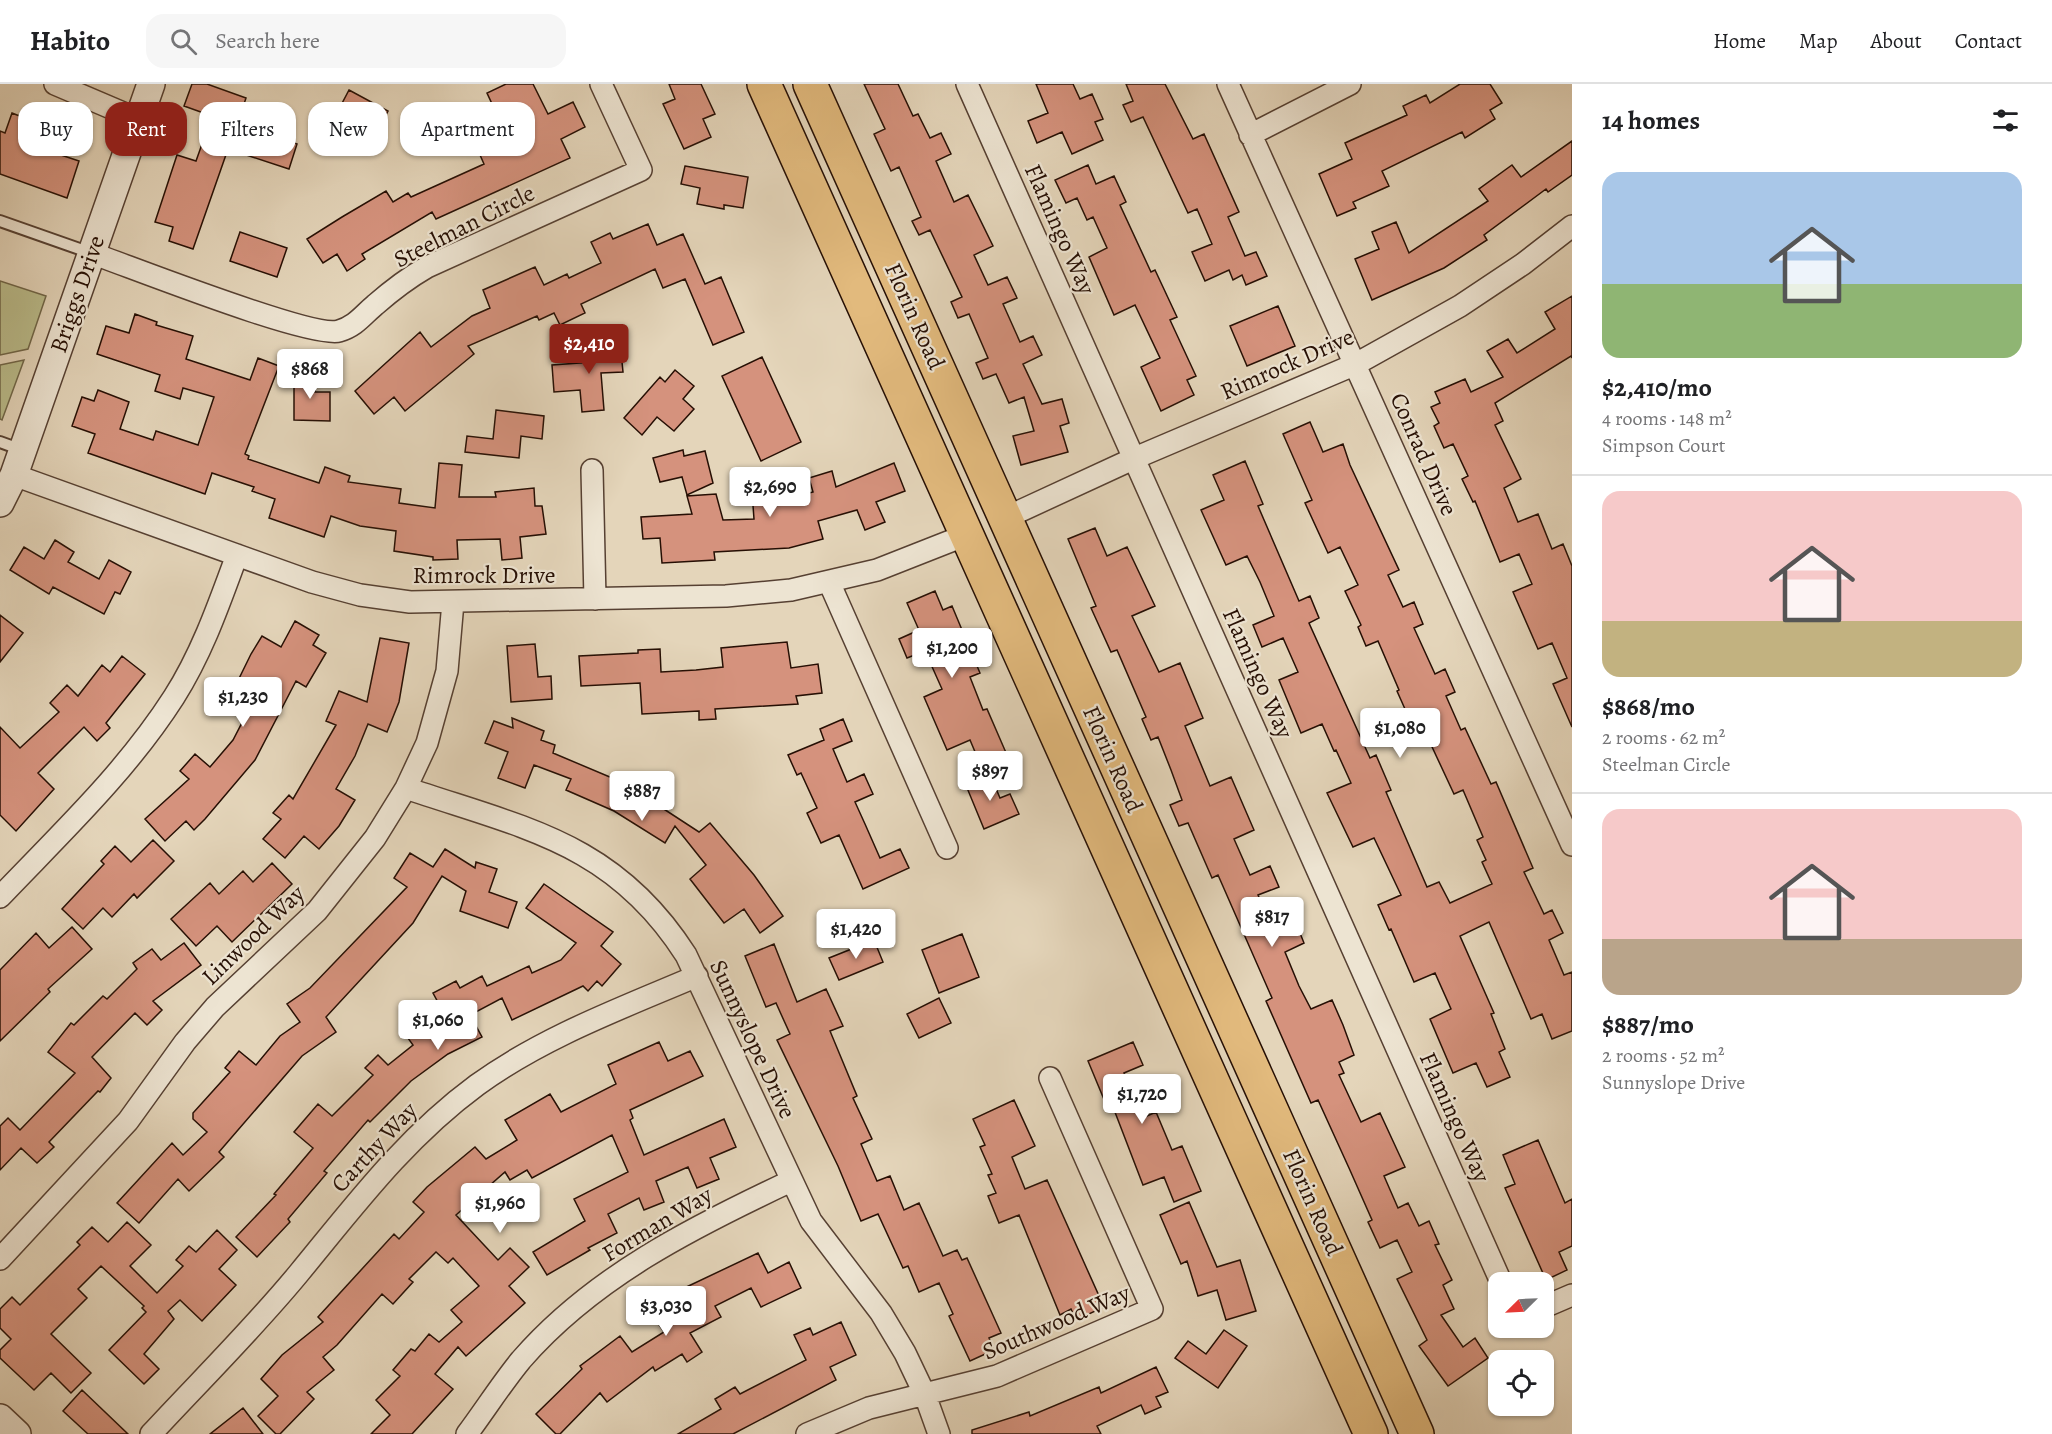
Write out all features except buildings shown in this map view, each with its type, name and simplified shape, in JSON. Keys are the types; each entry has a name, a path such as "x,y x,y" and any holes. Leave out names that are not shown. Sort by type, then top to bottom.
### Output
{"main road":[{"name":"Florin Road","path":"764,84 1371,1434"},
{"name":"Florin Road","path":"810,84 1417,1434"},
{"path":"943,483 1005,518"},
{"path":"966,535 1030,575"}],"street":[{"path":"55,84 105,105"},
{"name":"Briggs Drive","path":"144,102 151,84"},
{"name":"Steelman Circle","path":"91,253 294,325 337,332 358,323 390,292 427,267 641,170 602,84"},
{"name":"Flamingo Way","path":"967,84 1497,1272"},
{"name":"Conrad Drive","path":"1227,84 1356,364 1572,845"},
{"path":"1250,135 1350,84"},
{"name":"Briggs Drive","path":"0,503 14,475 11,446 91,253 124,156"},
{"name":"Rimrock Drive","path":"1005,518 1135,458 1356,364 1460,306 1523,264 1572,226"},
{"path":"592,470 595,599"},
{"name":"Rimrock Drive","path":"14,475 312,582 360,595 410,602 726,596 791,590 877,570 966,535"},
{"path":"0,897 140,746 189,671 215,617 237,555"},
{"path":"829,582 947,848"},
{"name":"Linwood Way","path":"0,1259 128,1121 184,1042 215,1007 317,911 375,838 405,788 427,743 442,696 450,646 453,602"},
{"name":"Sunnyslope Drive","path":"405,788 547,837 609,869 627,883 659,916 686,955 697,976 790,1181 824,1240 881,1313 905,1353 925,1395 939,1434"},
{"name":"Carthy Way","path":"151,1434 298,1275 388,1164 431,1122 479,1084 557,1038 697,976"},
{"name":"Southwood Way","path":"807,1434 869,1408 998,1376 1152,1309 1050,1078"},
{"name":"Forman Way","path":"466,1434 522,1360 554,1328 606,1284 643,1257 702,1223 790,1181"},
{"path":"1554,1303 1572,1295"},
{"path":"0,1418 17,1434"}],"lane":[{"path":"0,221 91,253"}],"green space":[{"path":"0,281 46,296 28,349 0,355"},
{"path":"24,360 2,420 0,419 0,365"}]}
